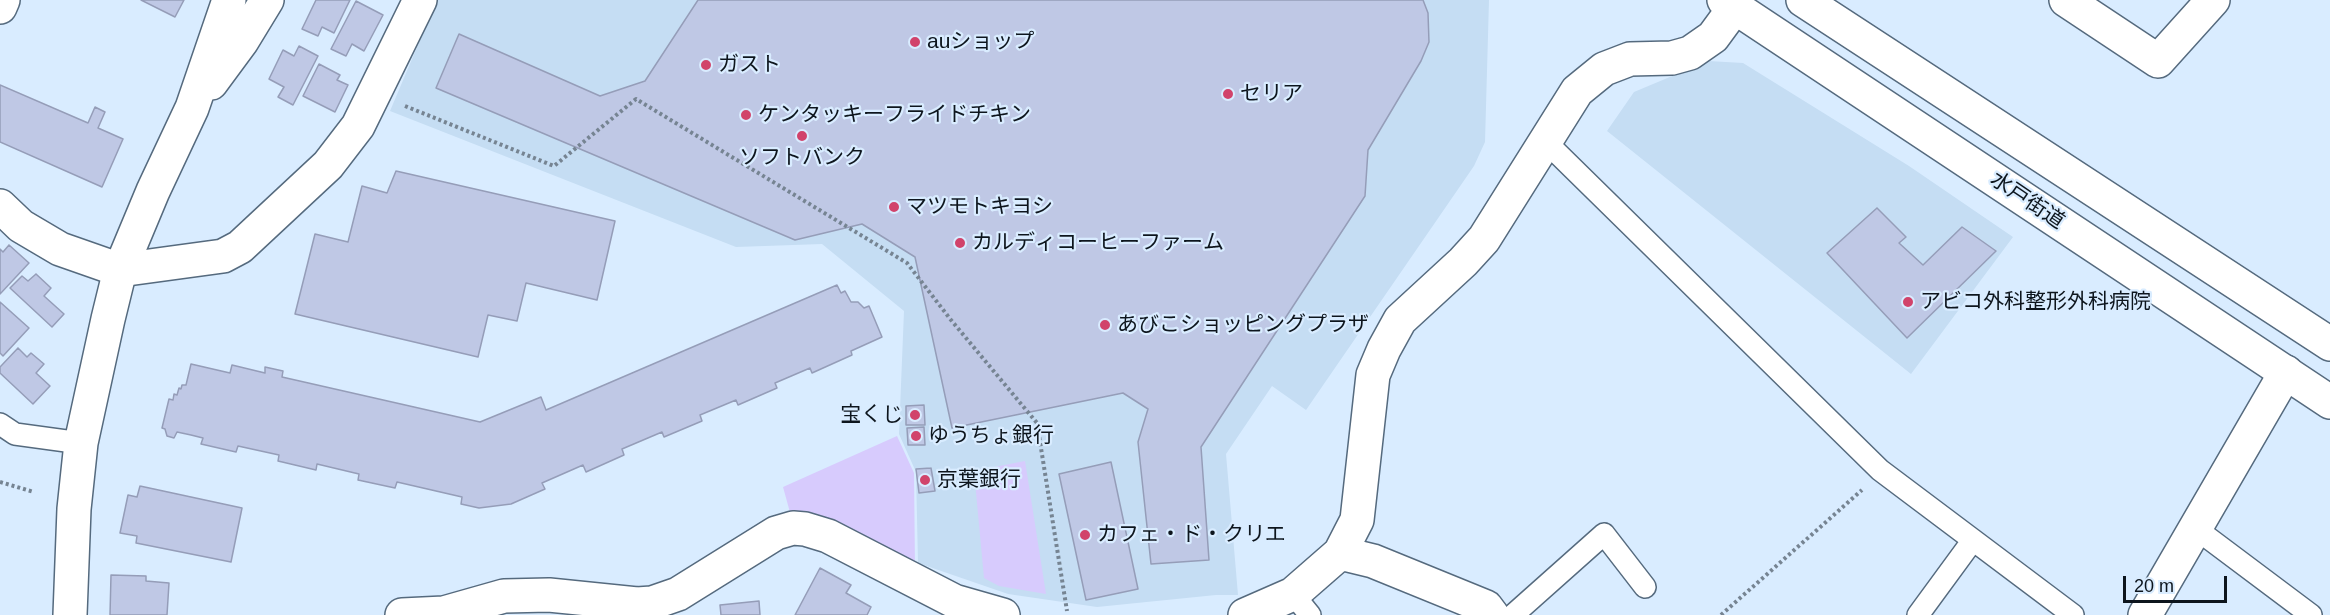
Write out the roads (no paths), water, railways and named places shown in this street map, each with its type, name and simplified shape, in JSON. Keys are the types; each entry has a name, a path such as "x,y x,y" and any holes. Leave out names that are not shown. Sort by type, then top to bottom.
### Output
{"main road":[{"path":"0,7 3,0"},
{"path":"70,615 81,443 120,270 153,191 192,108 229,0"},
{"path":"192,108 242,41 267,0"},
{"path":"0,206 21,226 60,249 120,270 223,256 240,247 328,165 358,126 420,0"},
{"path":"1803,0 2330,344"},
{"path":"2066,0 2158,62 2213,0"},
{"path":"1245,615 1301,604 1340,553 1357,520 1373,375 1384,349 1400,320 1463,262 1484,239 1577,92 1604,69 1630,59 1672,58 1690,53 1713,38 1730,3"},
{"name":"水戸街道","path":"1730,3 2330,402"},
{"path":"2145,615 2286,372"},
{"path":"402,615 444,613 504,596 549,595 637,604 651,603 678,594 687,602 776,533 793,528 806,529 828,536 954,601 988,614"},
{"path":"1340,553 1373,561 1486,606 1492,615"}],"lane":[{"path":"1545,141 1884,474 2073,615"},
{"path":"0,424 15,434 81,443"},
{"path":"2195,528 2311,615"},
{"path":"1513,615 1604,534 1645,587"},
{"path":"1918,615 1973,540"}],"place":[{"name":"auショップ","path":"915,42"},
{"name":"ガスト","path":"706,65"},
{"name":"セリア","path":"1228,94"},
{"name":"ケンタッキーフライドチキン","path":"746,115"},
{"name":"ソフトバンク","path":"802,136"},
{"name":"マツモトキヨシ","path":"894,207"},
{"name":"カルディコーヒーファーム","path":"960,243"},
{"name":"アビコ外科整形外科病院","path":"1908,302"},
{"name":"あびこショッピングプラザ","path":"1105,325"},
{"name":"宝くじ","path":"915,415"},
{"name":"ゆうちょ銀行","path":"916,436"},
{"name":"京葉銀行","path":"925,480"},
{"name":"カフェ・ド・クリエ","path":"1085,535"}]}
